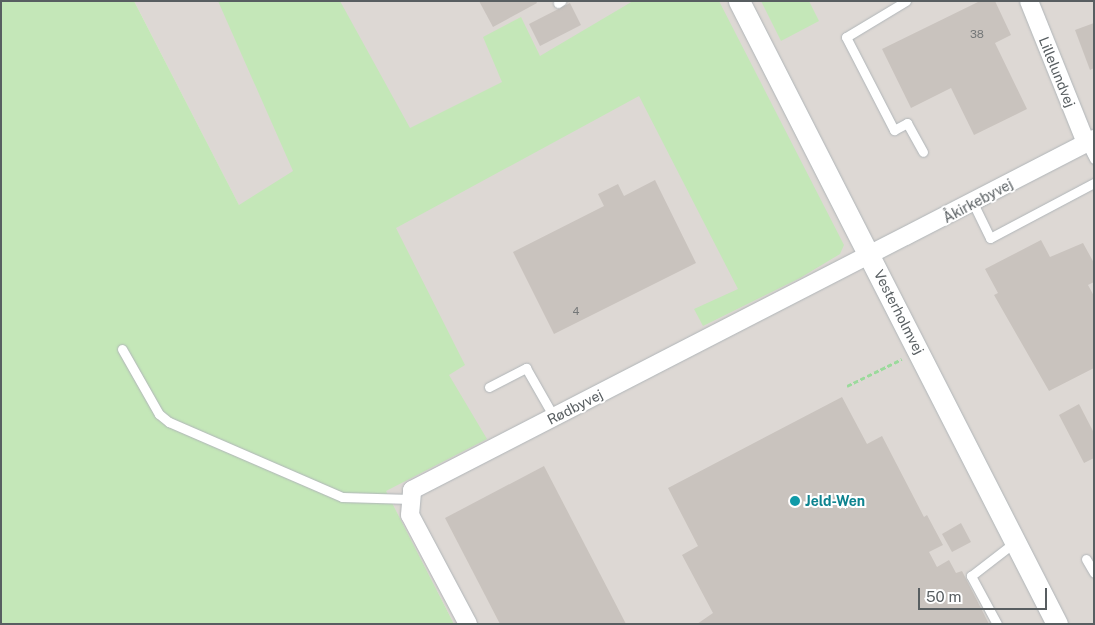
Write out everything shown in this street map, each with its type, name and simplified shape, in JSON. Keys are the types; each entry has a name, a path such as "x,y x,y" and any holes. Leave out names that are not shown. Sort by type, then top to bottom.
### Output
{"street":[{"name":"Vesterholmvej","path":"739,1 1057,624"},
{"name":"Lillelundvej","path":"1029,1 1090,141"},
{"name":"Åkirkebyvej","path":"869,254 973,203 1090,141"},
{"name":"Rødbyvej","path":"412,499 412,490 869,254"},
{"path":"412,499 410,515 468,624"}],"lane":[{"path":"906,1 846,37 894,130 907,123 924,152"},
{"path":"1090,141 1094,159"},
{"path":"973,203 990,238 1094,183"},
{"path":"122,350 159,414 169,422 342,497 412,499"},
{"path":"489,387 526,368 554,417"},
{"path":"997,624 971,576 1016,542"},
{"path":"1086,560 1094,573"}],"path":[{"path":"848,386 918,351"}],"shaded area":[{"path":"134,1 1094,1 1094,624 454,624"}],"green space":[{"path":"1,1 134,1 239,205 293,171 218,1 340,1 410,128 502,82 483,37 521,17 540,56 633,1 719,1 844,245 840,254 800,278 703,326 694,309 738,289 639,96 396,228 465,365 449,375 487,439 386,491 454,624 1,624"},
{"path":"761,1 809,1 819,21 781,41"}],"building":[{"path":"479,1 536,1 537,3 493,27"},
{"path":"980,1 995,1 1011,35 995,43 1027,109 974,135 951,88 911,108 882,49"},
{"path":"570,3 581,25 540,46 529,24"},
{"path":"1094,23 1094,68 1090,70 1075,30"},
{"path":"655,180 696,263 554,334 513,252 604,206 598,194 618,184 624,196"},
{"path":"1041,240 1050,257 1083,243 1094,263 1094,282 1088,285 1094,296 1094,368 1049,391 994,295 998,293 985,269"},
{"name":"Jeld-Wen","path":"842,397 867,444 882,436 924,517 927,515 943,545 929,552 937,567 949,560 956,573 962,571 989,624 697,624 713,613 682,555 698,546 668,488"},
{"path":"1079,404 1094,433 1094,458 1084,463 1059,415"},
{"path":"544,466 626,624 500,624 445,518"},
{"path":"961,523 971,542 952,552 942,534"}],"place":[{"name":"Jeld-Wen","path":"795,501"}]}
